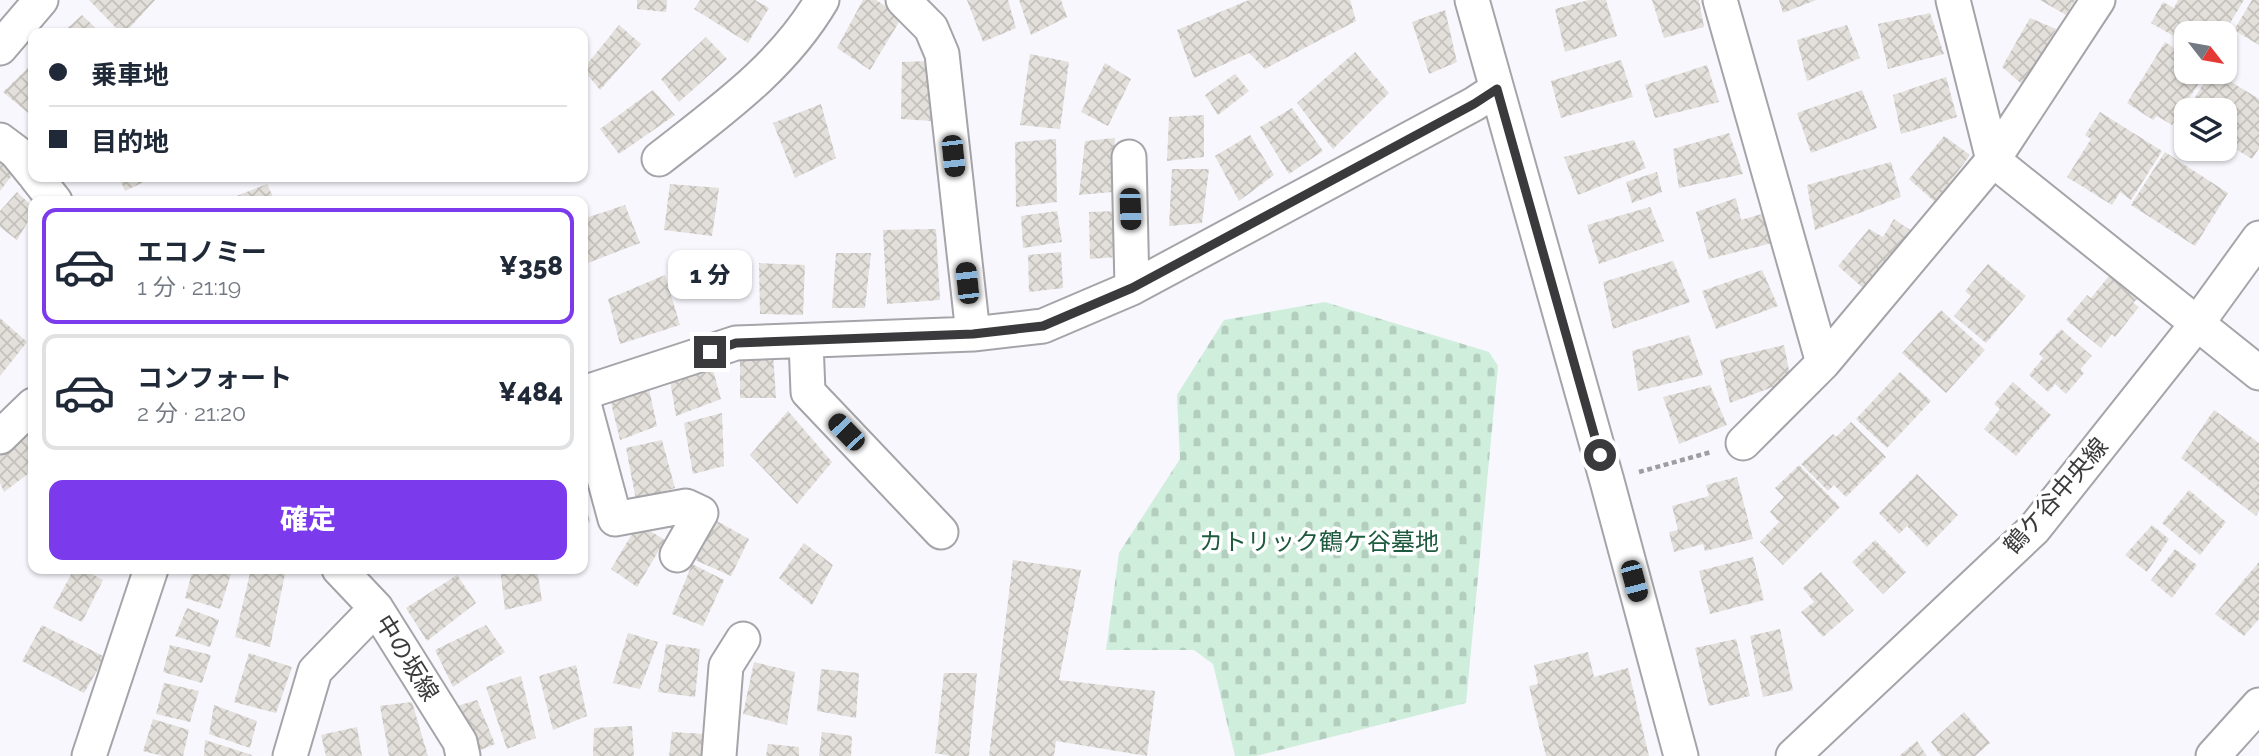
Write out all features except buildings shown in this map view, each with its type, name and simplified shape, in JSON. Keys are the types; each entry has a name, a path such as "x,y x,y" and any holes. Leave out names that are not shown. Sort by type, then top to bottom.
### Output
{"street":[{"path":"0,48 41,0"},
{"path":"659,159 751,88 787,49 822,0"},
{"path":"903,0 931,28 942,54 973,334"},
{"path":"1472,0 1608,481 1681,756"},
{"path":"1720,0 1823,363"},
{"path":"1953,0 1993,160 2259,373"},
{"path":"1743,443 1823,363 1993,160 2098,0"},
{"path":"588,391 736,343 973,334 1043,326 1132,288 1474,104 1497,89"},
{"path":"0,140 16,152 28,167"},
{"path":"1129,157 1132,288"},
{"path":"40,182 51,196"},
{"name":"鶴ケ谷中央線","path":"1793,756 2034,529 2196,325 2259,238"},
{"path":"806,342 808,393 941,533"},
{"path":"0,437 28,410"},
{"path":"588,419 615,519 686,506 701,513 677,555"},
{"path":"89,756 148,574"},
{"name":"中の坂線","path":"345,574 376,608 460,743 463,756"},
{"path":"290,756 315,671 376,608"},
{"path":"719,756 726,666 743,639"},
{"path":"2213,756 2259,705"}],"path":[{"path":"1608,481 1743,443"}],"green space":[{"name":"カトリック鶴ケ谷墓地","path":"1325,302 1489,352 1498,366 1466,703 1256,756 1235,756 1213,664 1194,650 1106,650 1119,553 1180,459 1177,395 1224,320"}],"route":[{"path":"710,352 736,343 973,334 1043,326 1132,288 1474,104 1497,89 1600,455"}]}
